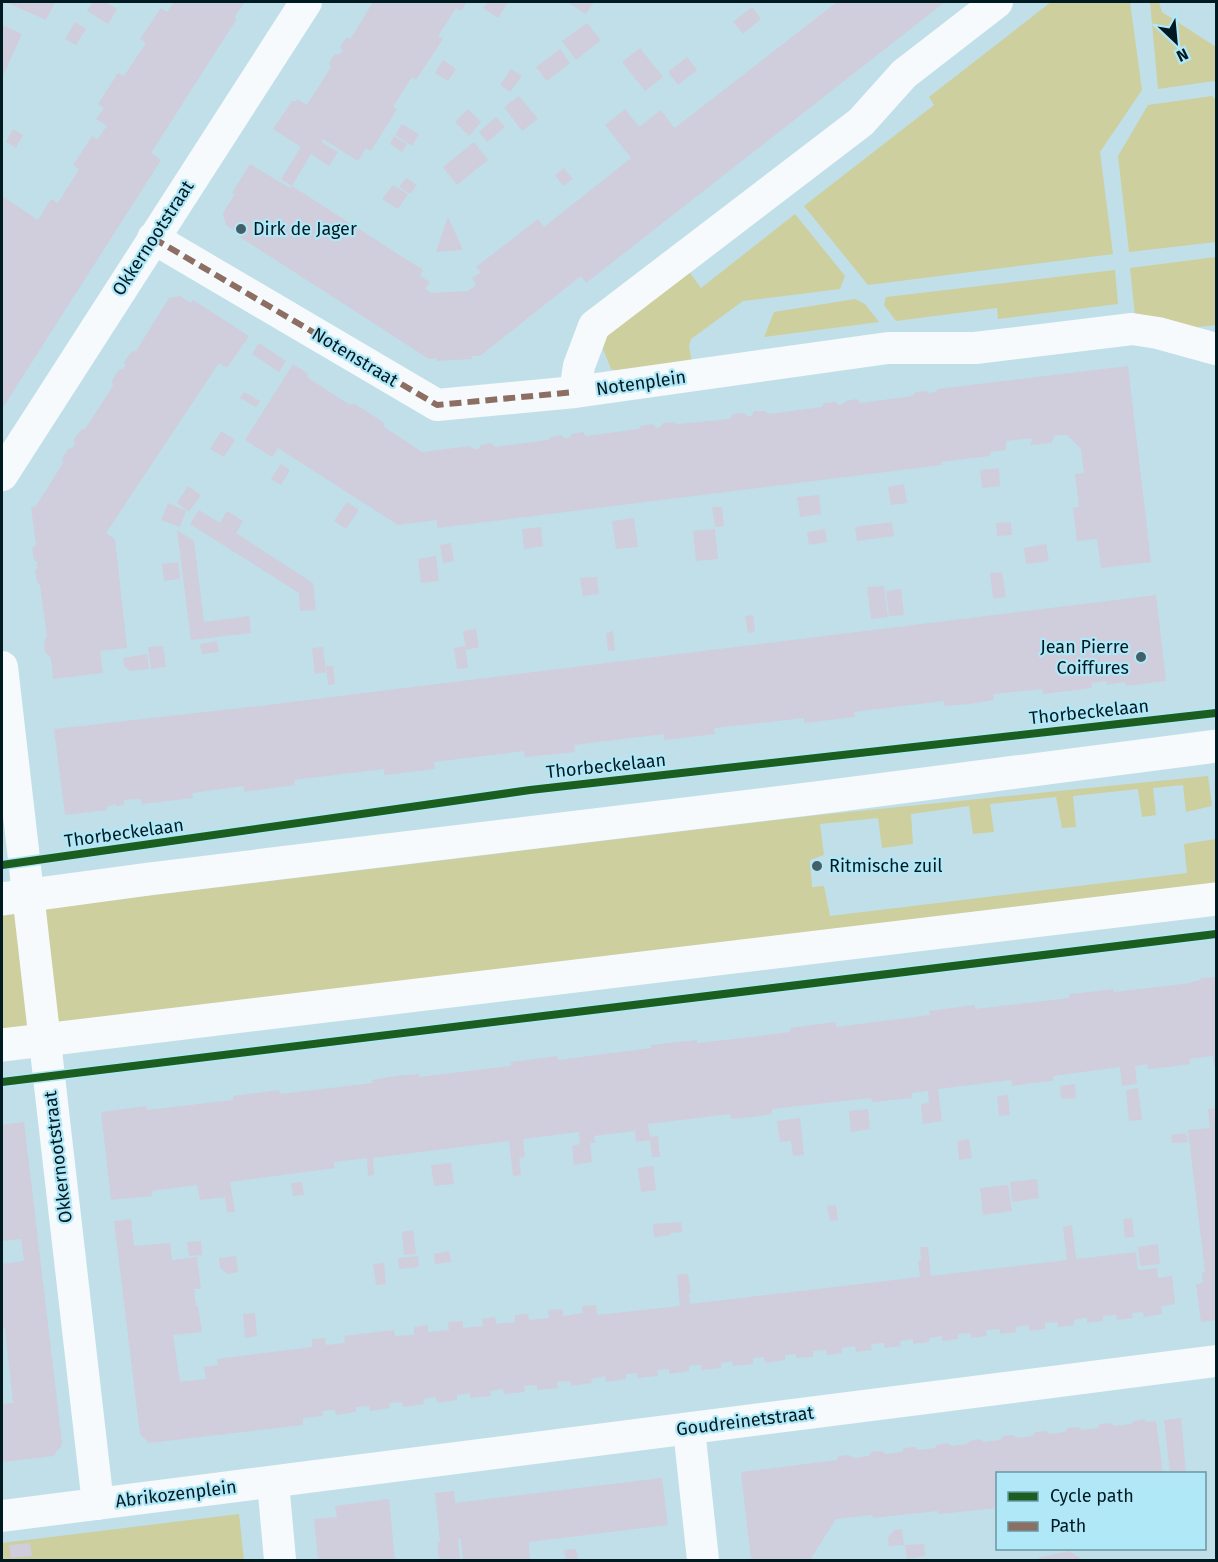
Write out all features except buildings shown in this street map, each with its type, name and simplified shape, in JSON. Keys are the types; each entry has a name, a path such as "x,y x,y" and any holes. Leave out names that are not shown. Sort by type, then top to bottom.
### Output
{"street":[{"name":"Okkernootstraat","path":"2,475 306,2"},
{"name":"Notenplein","path":"997,2 904,74 861,122 594,326 579,366 575,392 888,348 975,348 1132,329 1158,333 1216,349"},
{"name":"Notenstraat","path":"153,238 437,405 575,392"},
{"name":"Okkernootstraat","path":"2,667 15,897 45,1039 98,1504"},
{"path":"15,897 836,796 1216,746"},
{"path":"2,1045 1216,899"},
{"name":"Goudreinetstraat","path":"273,1482 1216,1361"},
{"path":"689,1429 703,1560"},
{"path":"273,1482 280,1560"},
{"name":"Abrikozenplein","path":"2,1516 273,1482"}],"green space":[{"path":"1051,2 1130,2 1142,90 1100,152 1113,254 868,285 804,206 934,105 929,97"},
{"path":"1150,2 1159,2 1162,12 1216,47 1216,83 1214,81 1158,89"},
{"path":"1212,96 1216,100 1216,242 1129,252 1118,156 1148,105"},
{"path":"795,214 845,276 840,289 743,301 691,339 689,346 692,363 632,376 611,369 603,349 608,332 685,266 701,288"},
{"path":"1216,257 1216,325 1171,330 1135,316 1130,268"},
{"path":"1115,270 1118,304 998,319 997,308 896,321 884,305 886,297"},
{"path":"855,299 865,304 879,322 764,337 774,312"},
{"path":"1208,776 1212,806 1186,812 1183,785 1153,788 1156,815 1142,817 1138,789 1073,796 1076,827 1062,828 1056,797 990,804 994,832 973,834 969,806 911,814 913,844 882,848 878,818 820,824 824,855 810,860 812,887 824,886 830,916 1187,873 1184,844 1216,839 1216,885 2,1034 2,916 95,902 819,815"},
{"path":"239,1514 244,1560 2,1560 2,1543"}],"marked path":[{"path":"153,238 437,405 575,392"}],"cycle path":[{"name":"Thorbeckelaan","path":"2,865 530,790 1216,713"},
{"path":"2,1082 1216,934"}],"place":[{"name":"Dirk de Jager","path":"241,229"},
{"name":"Jean Pierre Coiffures","path":"1141,657"},
{"name":"Ritmische zuil","path":"817,866"}]}
